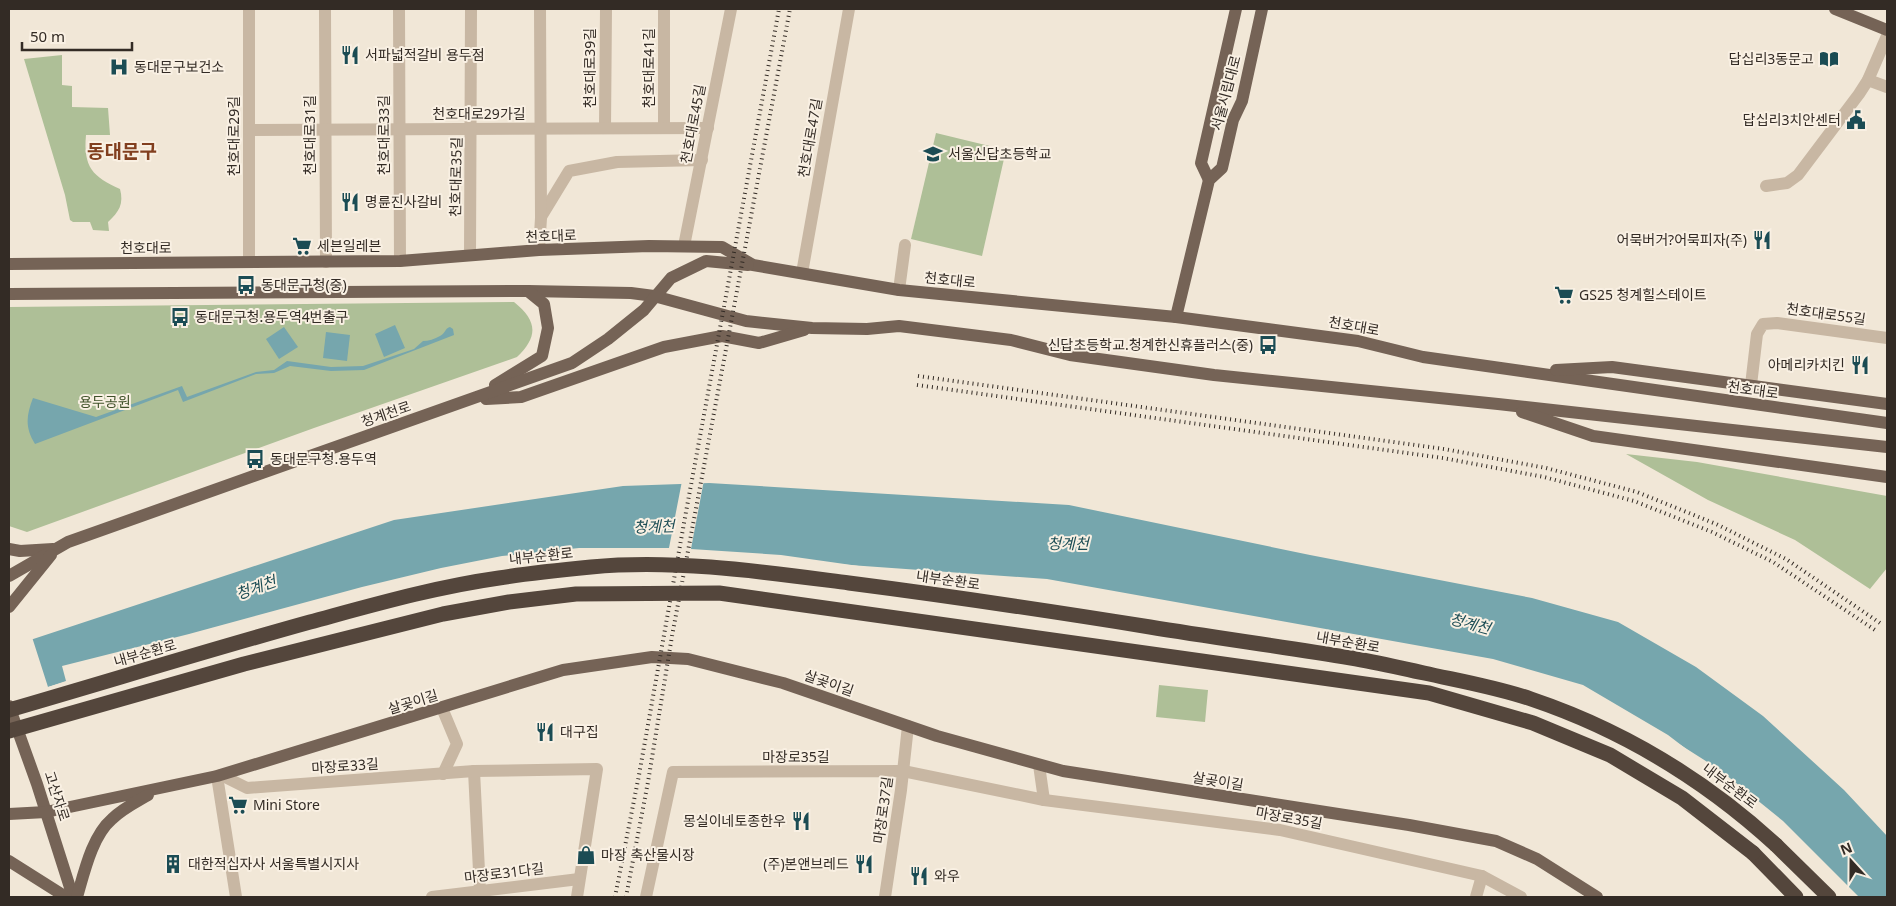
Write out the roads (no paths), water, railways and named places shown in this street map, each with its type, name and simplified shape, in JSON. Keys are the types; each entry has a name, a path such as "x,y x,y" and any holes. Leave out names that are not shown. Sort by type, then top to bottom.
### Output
{"highway":[{"name":"내부순환로","path":"9,710 390,600 497,578 638,564 712,567 782,574 1042,610 1356,659 1530,698 1615,734 1692,778 1754,825 1829,897"},
{"path":"9,731 244,664 443,614 509,602 576,594 719,593 1429,693 1533,723 1610,755 1682,798 1753,853 1796,897"}],"main road":[{"name":"서울시립대로","path":"1209,180 1201,163 1236,9"},
{"name":"서울시립대로","path":"1176,317 1209,180 1222,168 1233,120 1242,101 1262,9"},
{"path":"1843,10 1887,30"},
{"name":"천호대로","path":"9,264 400,261 539,250 684,246 722,247 753,265 899,290 1176,317 1358,341 1424,357 1750,405 1887,423"},
{"name":"청계천로","path":"9,576 68,542 572,363 608,339 644,310 671,278 706,262 753,265"},
{"path":"471,400 542,356 548,328 544,304 528,291"},
{"path":"9,294 528,291 631,294 654,296 746,321 812,328 867,329 899,326 1011,340 1070,355 1214,375 1887,447"},
{"path":"471,400 521,396 664,347 722,336 759,343 812,328"},
{"path":"1529,371 1612,367 1887,404"},
{"path":"1498,404 1593,436 1887,476"},
{"path":"9,549 20,551 56,549"},
{"path":"9,607 56,549"},
{"name":"살곶이길","path":"9,814 46,812 219,775 563,670 652,657 688,659 783,683 937,736 1063,772 1409,825 1496,841 1537,860 1597,897"},
{"name":"고산자로","path":"9,706 75,897"},
{"path":"75,897 88,858 111,819 154,790"},
{"path":"10,862 66,897"}],"street":[{"name":"천호대로29길","path":"249,9 249,262"},
{"name":"천호대로31길","path":"324,9 326,262"},
{"name":"천호대로33길","path":"399,9 400,261"},
{"name":"천호대로35길","path":"470,255 471,9"},
{"path":"539,250 541,218 540,9"},
{"name":"천호대로39길","path":"605,128 606,9"},
{"name":"천호대로41길","path":"664,9 664,128"},
{"name":"천호대로45길","path":"684,246 731,9"},
{"name":"천호대로47길","path":"802,273 849,9"},
{"path":"1766,186 1787,183 1798,175 1851,107 1868,80 1887,36"},
{"path":"1868,80 1887,87"},
{"name":"천호대로29가길","path":"249,130 708,128"},
{"path":"541,218 569,171 617,162 702,160"},
{"path":"899,290 905,245"},
{"name":"천호대로55길","path":"1751,385 1757,334 1763,324 1777,322 1887,338"},
{"path":"442,708 457,744 443,774"},
{"name":"마장로37길","path":"885,897 908,726"},
{"path":"1039,765 1044,800"},
{"name":"마장로33길","path":"219,775 247,788 474,771 597,769 576,897"},
{"path":"474,771 480,891"},
{"name":"마장로35길","path":"646,897 673,772 903,771 1044,800 1280,830 1482,876 1521,897"},
{"path":"219,775 236,897"},
{"path":"1476,897 1482,876"},
{"name":"마장로31다길","path":"432,897 580,878"}],"water":[{"path":"395,325 405,348 384,357 375,334"},
{"path":"284,327 298,347 279,359 266,339"},
{"path":"450,327 453,329 454,335 364,370 331,371 290,366 274,373 256,374 183,402 178,390 35,444 29,433 28,416 33,398 96,417 182,386 187,397 256,372 274,370 287,361 331,367 363,366 414,349 423,341 432,340 440,336"},
{"path":"326,332 350,335 347,361 323,358"},
{"name":"청계천","path":"709,483 1069,505 1310,555 1532,598 1618,622 1696,667 1763,716 1844,790 1887,836 1887,897 1853,897 1753,800 1668,735 1583,685 1493,659 1047,579 668,552 424,574 28,693 9,647 394,520 623,486"}],"railway":[{"path":"615,897 779,9"},
{"path":"626,897 648,782 672,636 790,9"},
{"path":"918,376 1444,449 1546,468 1637,492 1716,524 1786,559 1880,623"},
{"path":"917,385 1443,458 1544,477 1634,501 1712,532 1773,562 1875,630"}],"place":[{"name":"서파넓적갈비 용두점","path":"350,55"},
{"name":"답십리3동문고","path":"1829,59"},
{"name":"동대문구보건소","path":"119,67"},
{"name":"답십리3치안센터","path":"1856,120"},
{"name":"서울신답초등학교","path":"933,154"},
{"name":"명륜진사갈비","path":"350,202"},
{"name":"어묵버거?어묵피자(주)","path":"1762,240"},
{"name":"세븐일레븐","path":"302,246"},
{"name":"동대문구청(중)","path":"246,285"},
{"name":"GS25 청계힐스테이트","path":"1564,295"},
{"name":"동대문구청.용두역4번출구","path":"180,317"},
{"name":"신답초등학교.청계한신휴플러스(중)","path":"1268,345"},
{"name":"아메리카치킨","path":"1860,365"},
{"name":"동대문구청.용두역","path":"255,459"},
{"name":"대구집","path":"545,732"},
{"name":"Mini Store","path":"238,805"},
{"name":"몽실이네토종한우","path":"801,821"},
{"name":"마장 축산물시장","path":"586,855"},
{"name":"대한적십자사 서울특별시지사","path":"173,864"},
{"name":"(주)본앤브레드","path":"864,864"},
{"name":"와우","path":"919,876"}],"district":[{"name":"동대문구","path":"122,151"}],"park label":[{"name":"용두공원","path":"105,402"}]}
